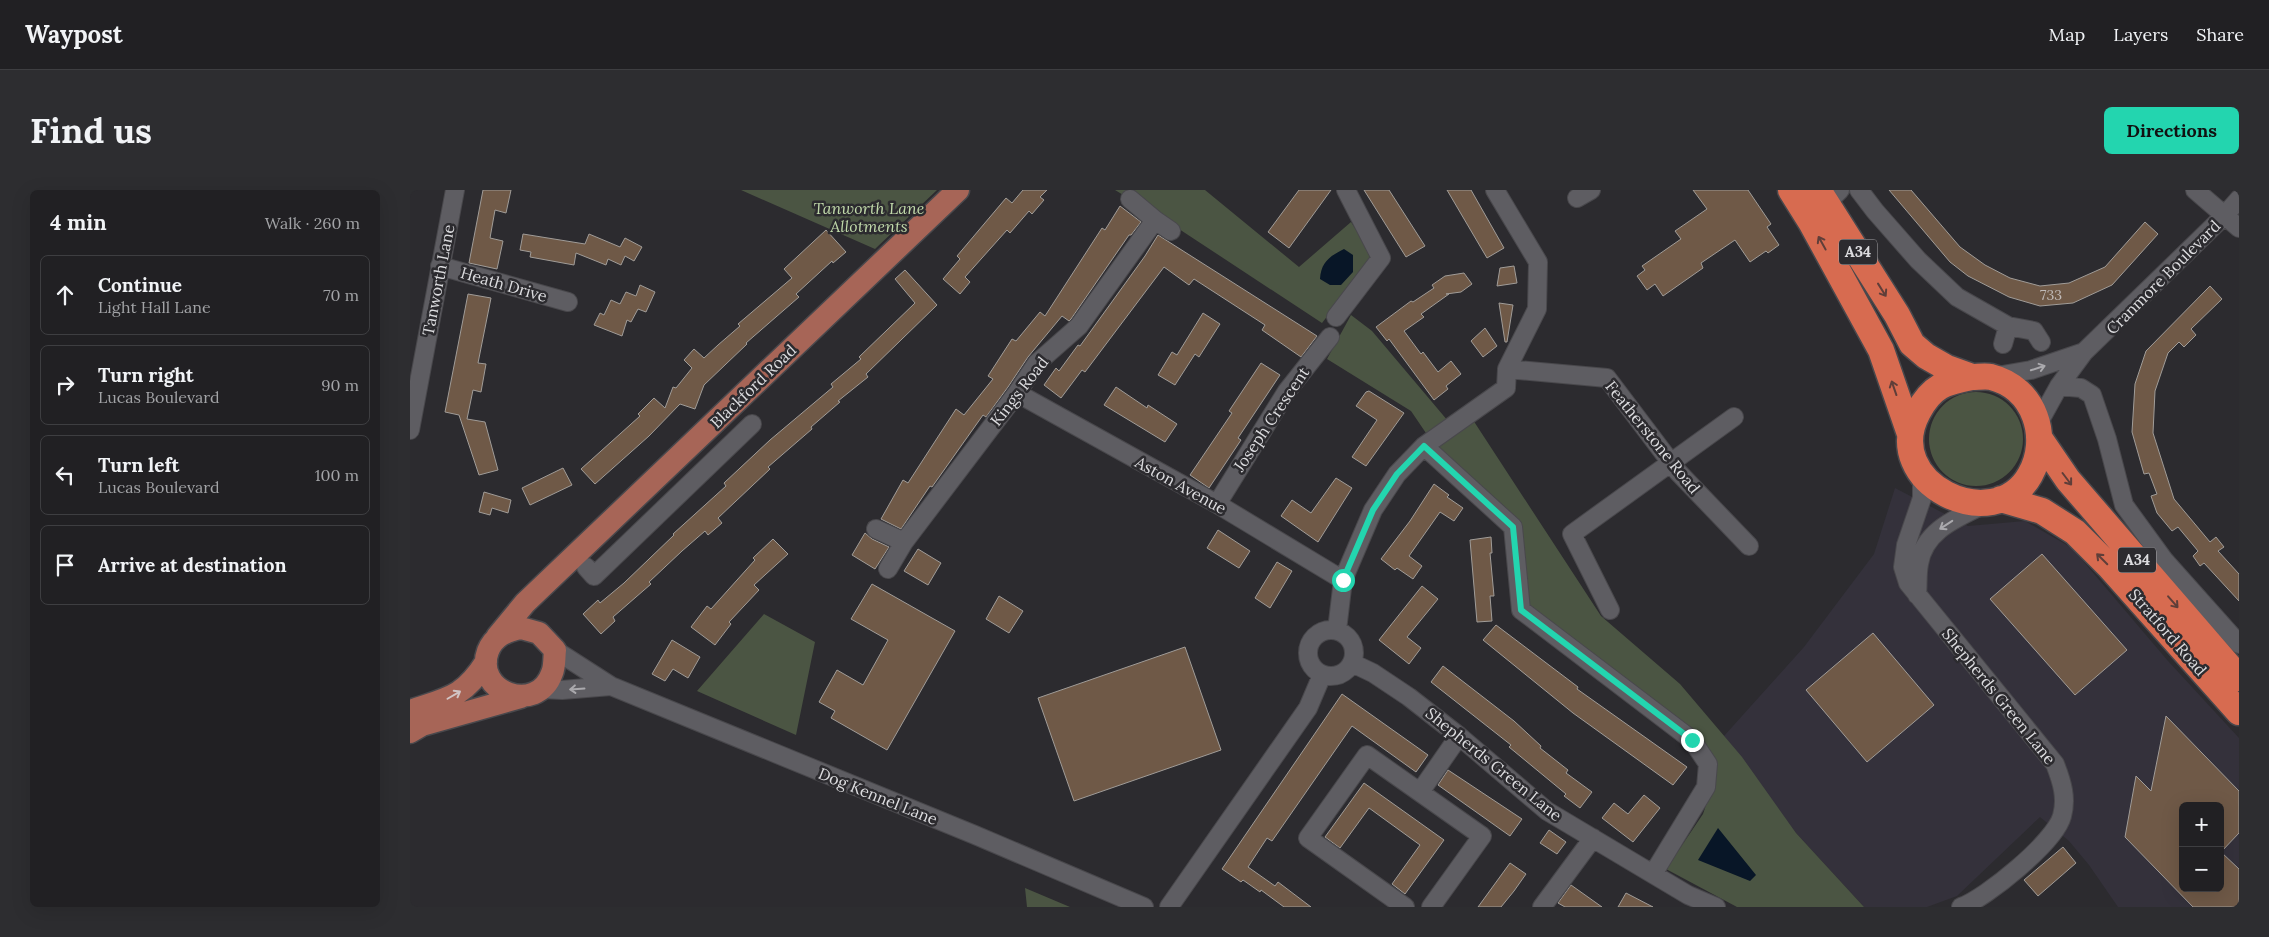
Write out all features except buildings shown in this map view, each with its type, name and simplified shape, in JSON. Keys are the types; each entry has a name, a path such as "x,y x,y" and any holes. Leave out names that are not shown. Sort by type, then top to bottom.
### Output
{"highway":[{"name":"A34","path":"1791,190 1811,222 1881,350 1910,434"},
{"name":"A34","path":"1829,194 1912,344 1926,356 1947,368 2008,385 2022,395 2031,408 2039,431"},
{"name":"A34","path":"1982,377 1950,381 1936,388 1926,399 1916,416 1910,434 1910,450 1916,468 1933,485 1951,497 1969,503 1995,500"},
{"path":"1995,500 2016,491 2029,477 2039,457 2039,431"},
{"name":"Stratford Road","path":"2039,431 2068,480 2239,678"},
{"name":"Stratford Road","path":"1995,500 2042,511 2075,532 2110,567 2239,712"}],"main road":[{"name":"Blackford Road","path":"498,637 525,604 547,582 958,190"},
{"name":"Blackford Road","path":"539,633 540,602 547,582"},
{"path":"410,711 445,700 471,683 486,662 491,645 508,630 521,628 539,633 555,650 553,671 542,689 531,695 422,725 410,732"},
{"path":"486,662 488,672 498,688 506,693 521,697"}],"street":[{"name":"Tanworth Lane","path":"410,430 455,190"},
{"path":"1336,317 1381,258 1346,190"},
{"path":"1337,630 1343,580 1373,510 1397,474 1424,446 1506,388 1507,368 1537,309 1538,262 1495,190"},
{"path":"1859,190 1918,260 1957,296 2008,326 2034,331 2041,342"},
{"path":"2195,190 2239,228"},
{"path":"1130,199 1171,231"},
{"name":"Cranmore Boulevard","path":"2039,431 2059,386 2084,352 2225,216 2239,199"},
{"name":"Kings Road","path":"888,569 904,542 1017,393 1037,363 1079,326 1155,220"},
{"name":"Heath Drive","path":"440,266 568,302"},
{"path":"2003,344 2008,326"},
{"name":"Joseph Crescent","path":"1217,504 1287,391 1330,337"},
{"name":"Cranmore Boulevard","path":"1982,377 2031,370 2084,352"},
{"name":"Featherstone Road","path":"1507,368 1607,378 1671,463 1749,546"},
{"path":"2059,386 2081,388 2092,395 2124,505 2164,560 2239,644"},
{"name":"Aston Avenue","path":"1017,393 1217,504 1343,580"},
{"path":"586,567 594,576 746,430 721,417"},
{"path":"1610,610 1572,534 1734,417"},
{"path":"1424,446 1513,527 1521,610 1692,740 1708,764 1706,787 1653,874"},
{"name":"Shepherds Green Lane","path":"1922,474 1922,498 1906,545 1903,567 1908,583 2055,764 2065,793 2062,816 2058,827 2049,838 1994,887 1961,907"},
{"path":"1917,596 1919,562 1934,532 1949,522 1995,500"},
{"path":"876,529 904,542"},
{"path":"1337,630 1351,642 1354,656 1352,663 1336,676 1322,675 1310,664 1308,657 1310,643 1320,632 1337,630"},
{"name":"Dog Kennel Lane","path":"555,650 611,686 1144,907"},
{"name":"Shepherds Green Lane","path":"1352,663 1409,697 1459,736 1547,811 1653,874 1685,901 1716,907"},
{"path":"1169,907 1308,708 1322,675"},
{"name":"Dog Kennel Lane","path":"542,689 562,690 611,686"},
{"path":"1420,792 1459,736"},
{"path":"1405,907 1308,838 1368,755 1482,836 1431,907"},
{"path":"1542,907 1593,838"}],"shaded area":[{"path":"1895,488 1968,526 2025,521 2072,548 2168,661 2239,738 2239,907 2118,907 2089,865 2069,841 2040,817 1957,896 1927,907 1864,907 1796,833 1724,736 1804,647 1874,554"}],"green space":[{"name":"Tanworth Lane Allotments","path":"741,190 937,190 875,249"},
{"path":"1115,190 1205,190 1299,267 1351,222 1373,257 1322,323 1179,229"},
{"path":"1351,315 1372,331 1448,421 1428,436 1411,411 1327,359"},
{"path":"1976,392 1994,396 2009,406 2019,421 2023,439 2019,457 2009,472 1994,482 1976,486 1958,482 1943,472 1933,457 1929,439 1933,421 1943,406 1958,396"},
{"path":"1473,420 1601,616 1680,684 1742,757 1796,833 1864,907 1737,907 1666,869 1703,814 1711,790 1701,739 1528,604 1518,524 1434,448"},
{"path":"764,614 815,642 796,735 697,691"},
{"path":"1025,888 1070,907 1027,907"}],"water":[{"path":"1344,249 1353,255 1353,272 1341,285 1330,285 1320,279 1322,268 1327,260"},
{"path":"1718,828 1756,875 1750,881 1698,860"}],"route":[{"path":"1343,580 1373,510 1397,474 1424,446 1513,527 1521,610 1692,740"}]}
